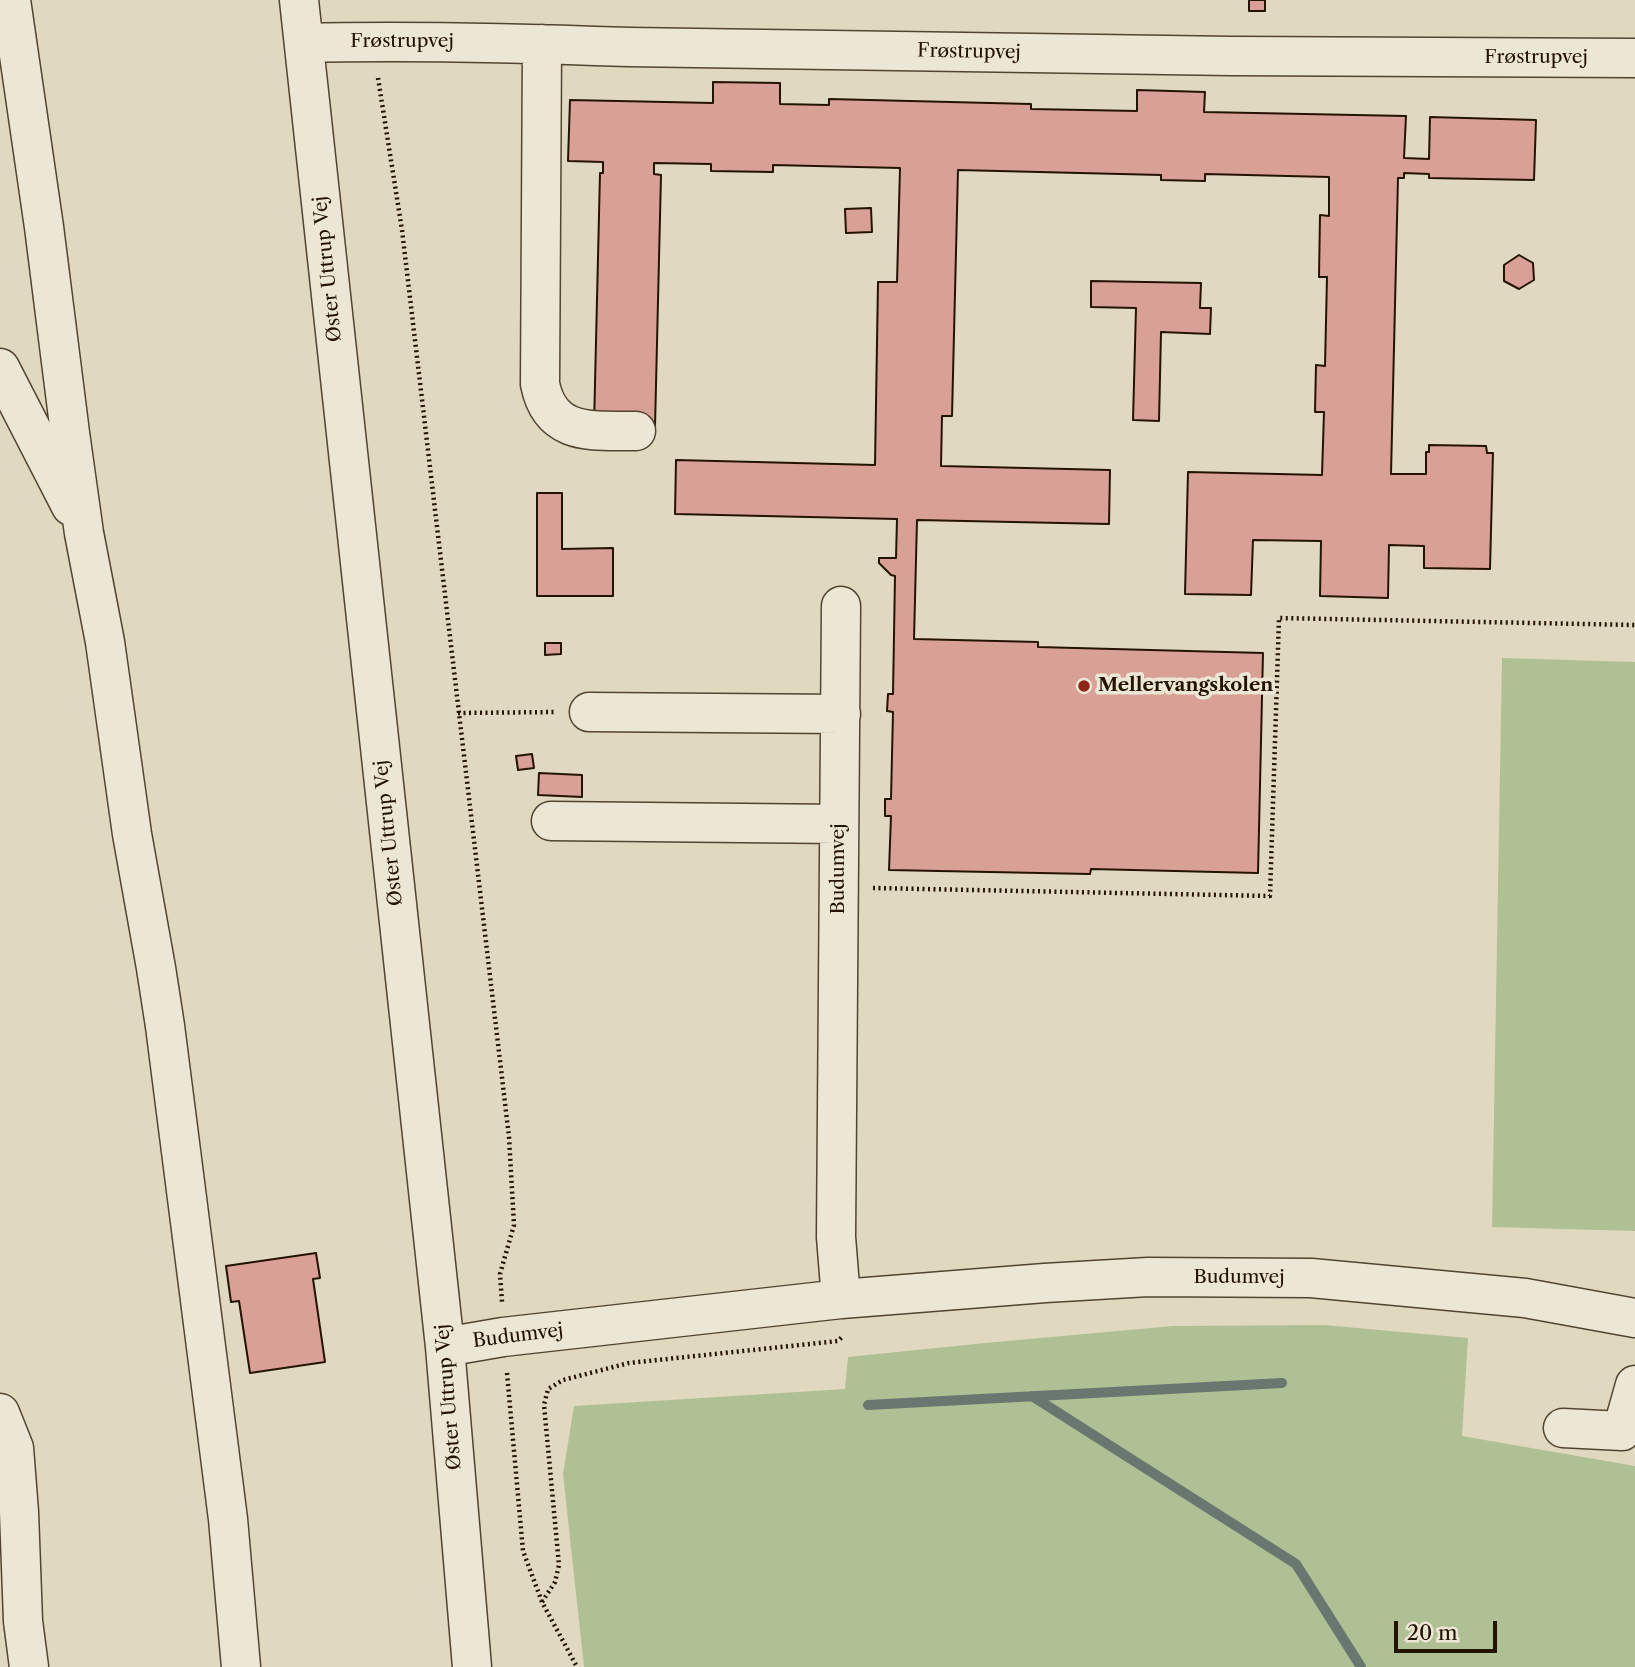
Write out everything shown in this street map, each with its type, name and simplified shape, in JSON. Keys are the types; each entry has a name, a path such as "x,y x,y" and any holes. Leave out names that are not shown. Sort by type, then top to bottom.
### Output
{"street":[{"path":"11,0 84,533 105,642 132,834 160,991 228,1519 241,1667"},
{"name":"Øster Uttrup Vej","path":"299,0 444,1347 472,1667"},
{"name":"Frøstrupvej","path":"304,43 372,41 629,47 1635,58"},
{"path":"542,44 543,399 550,411 564,424 579,429 636,431"},
{"path":"0,368 84,533"},
{"name":"Budumvej","path":"841,606 836,1237 841,1299"},
{"path":"589,712 841,714"},
{"path":"551,821 839,824"},
{"name":"Budumvej","path":"444,1347 503,1337 841,1299 1147,1277 1311,1278 1525,1298 1635,1318"},
{"path":"1563,1428 1622,1431 1635,1385"},
{"path":"0,1413 13,1448 19,1513 23,1621 29,1667"}],"path":[{"path":"372,41 402,230 509,1137 514,1225 500,1274 503,1337 523,1551 542,1602 577,1667"},
{"path":"839,887 1270,896 1279,618 1635,625"},
{"path":"458,713 589,712"},
{"path":"542,1602 555,1582 559,1565 544,1405 548,1389 563,1380 629,1363 838,1341 845,1334 841,1299"}],"green space":[{"path":"1502,658 1635,662 1635,1231 1492,1227"},
{"path":"1324,1325 1468,1338 1462,1436 1635,1466 1635,1667 584,1667 563,1474 574,1406 845,1389 848,1357 1173,1326"}],"building":[{"path":"1249,0 1265,0 1265,11 1249,11"},
{"path":"713,82 780,83 780,104 829,105 829,99 1031,104 1031,109 1137,111 1137,90 1205,92 1204,112 1406,116 1404,158 1429,159 1430,117 1536,120 1534,180 1429,178 1429,174 1404,173 1404,178 1398,178 1391,474 1426,474 1426,452 1429,452 1429,445 1486,446 1487,453 1493,453 1490,569 1424,568 1424,546 1389,545 1388,598 1320,596 1321,541 1253,540 1251,595 1185,594 1188,472 1322,475 1324,412 1315,412 1316,365 1325,366 1327,277 1319,277 1320,215 1329,216 1329,177 1205,174 1205,181 1161,180 1161,175 958,170 952,416 942,416 941,466 1110,470 1109,524 917,520 914,639 1038,642 1038,647 1263,653 1258,873 1091,869 1090,874 889,870 891,816 885,816 885,799 891,799 893,712 887,711 888,694 893,694 895,576 879,563 879,558 896,558 897,519 675,514 676,460 875,465 878,282 897,282 900,168 773,165 773,172 711,171 711,164 654,163 654,174 661,175 655,427 594,426 600,173 603,173 603,162 568,161 570,100 713,103"},
{"path":"871,208 872,232 846,233 845,209"},
{"path":"1519,255 1533,263 1534,280 1519,289 1504,281 1504,265"},
{"path":"1091,281 1201,283 1200,308 1211,308 1210,334 1161,332 1159,421 1133,420 1136,308 1091,307"},
{"path":"537,493 562,493 562,549 613,548 613,596 537,596"},
{"path":"545,643 561,643 561,654 545,655"},
{"path":"532,754 534,768 518,770 516,756"},
{"path":"539,773 582,775 582,797 538,795"},
{"path":"316,1253 320,1278 313,1279 325,1362 250,1373 239,1301 231,1302 226,1266"}],"waterway":[{"path":"868,1405 1282,1383"},
{"path":"1032,1396 1296,1564 1361,1667"}],"place":[{"name":"Mellervangskolen","path":"1084,686"}]}
